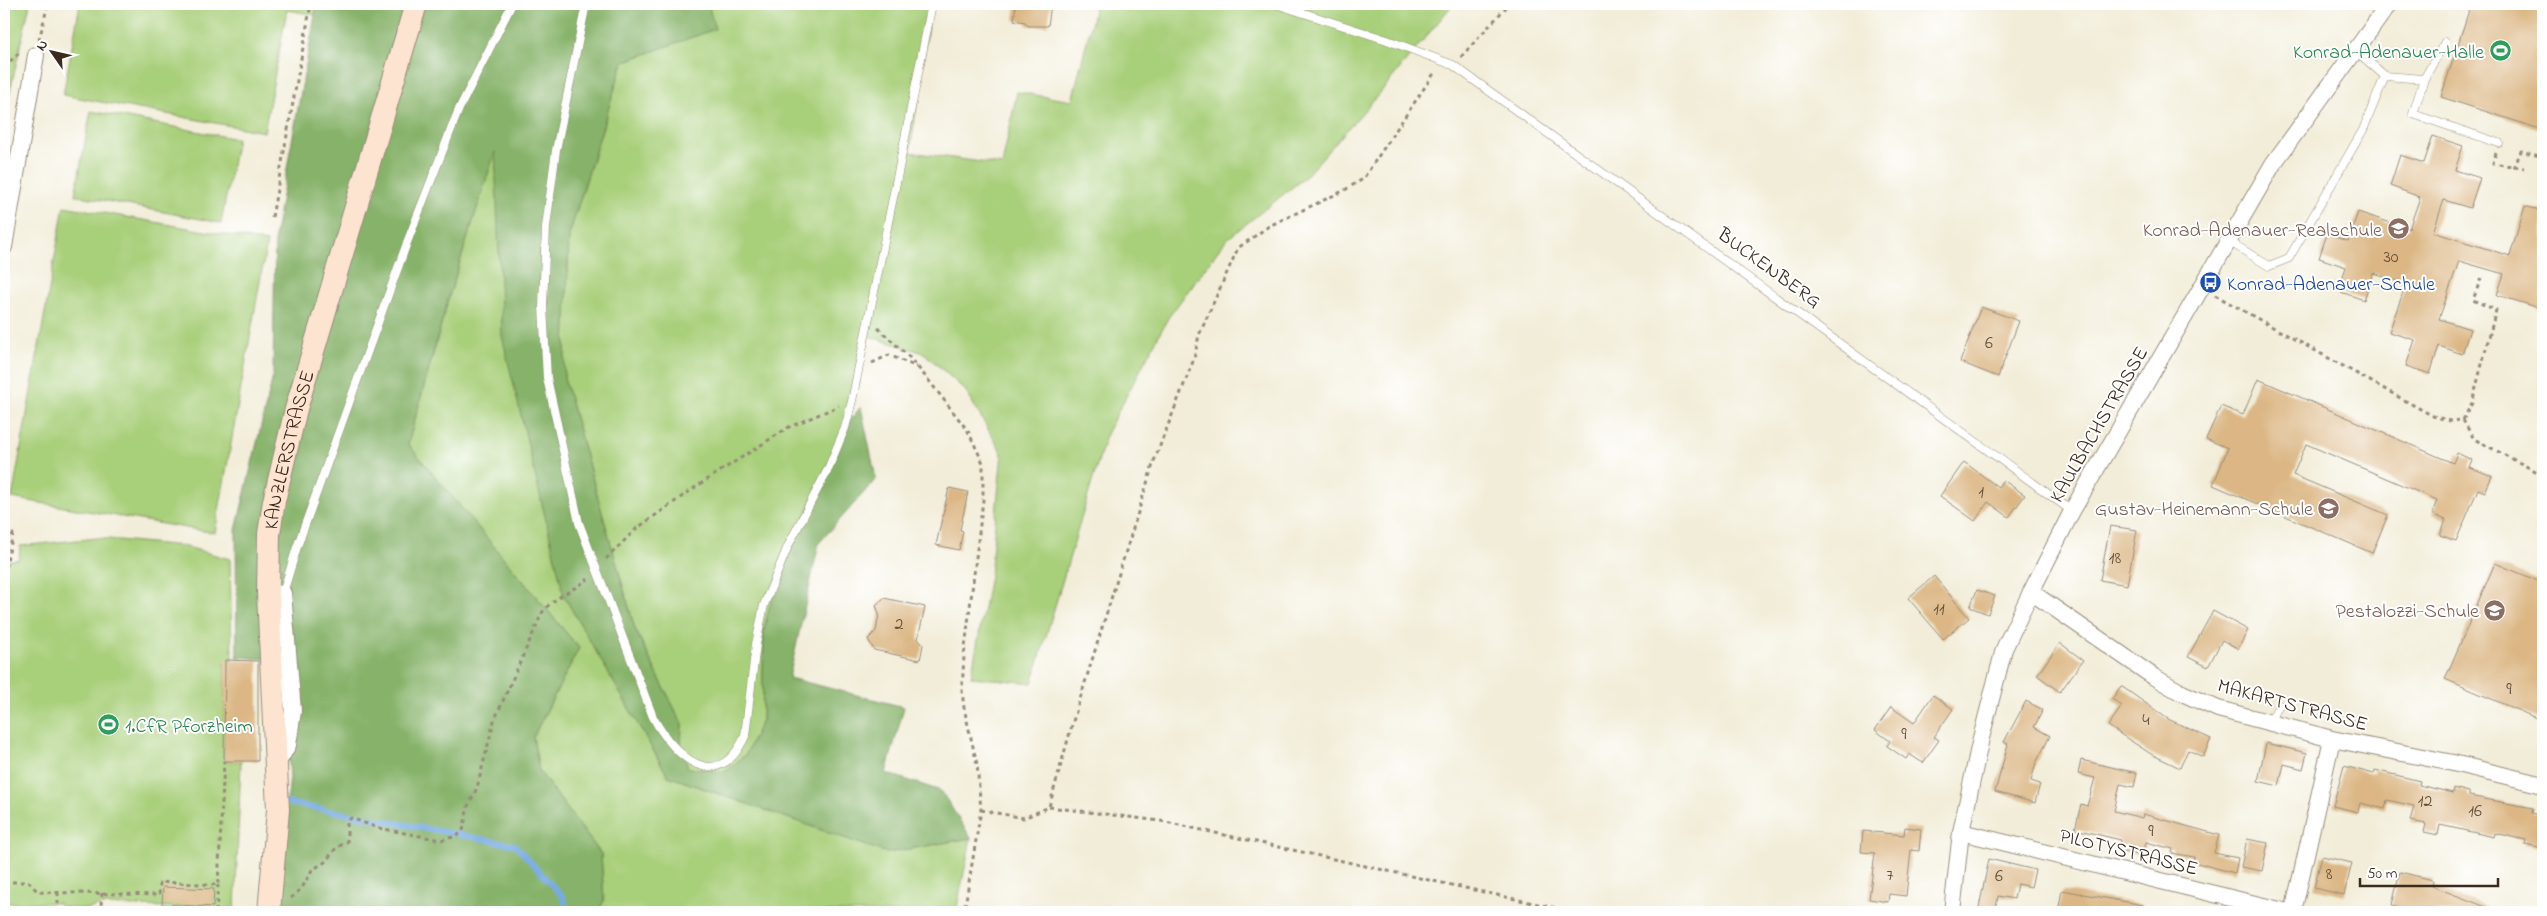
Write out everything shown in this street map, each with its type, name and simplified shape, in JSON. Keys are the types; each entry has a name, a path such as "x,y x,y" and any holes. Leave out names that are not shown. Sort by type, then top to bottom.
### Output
{"main road":[{"name":"KANZLERSTRASSE","path":"278,909 277,764 268,586 269,534 274,501 296,409 416,4"}],"street":[{"name":"KAULBACHSTRASSE","path":"1952,912 1961,832 2004,649 2030,592 2072,511 2273,164 2389,4"},
{"path":"4,247 36,55"},
{"name":"MAKARTSTRASSE","path":"2030,592 2182,693 2218,709 2269,724 2332,739 2453,763 2543,785"},
{"path":"277,764 288,745 293,711 283,593"},
{"path":"2293,912 2332,739"},
{"name":"PILOTYSTRASSE","path":"1961,832 2288,912"}],"lane":[{"path":"283,593 297,547 408,240 458,109 512,4"},
{"path":"586,4 556,150 546,227 543,307 548,387 578,523 653,718 663,737 680,756 698,765 708,766 726,761 738,749 745,736 756,644 769,589 788,546 828,469 845,428 869,323 932,4"},
{"name":"BUCKENBERG","path":"1276,4 1453,65 2072,511"},
{"path":"2445,42 2424,79 2413,114 2499,143"},
{"path":"2355,50 2385,76 2424,79"},
{"path":"2228,240 2269,266 2289,258 2363,130 2385,76"},
{"path":"2269,724 2279,705"}],"path":[{"path":"36,55 48,4"},
{"path":"272,217 311,4"},
{"path":"1453,65 1509,4"},
{"path":"1050,807 1074,718 1154,461 1194,359 1199,336 1238,248 1269,226 1343,191 1363,178 1443,60"},
{"path":"2514,168 2521,151 2543,157"},
{"path":"2493,163 2514,168 2524,168"},
{"path":"2463,420 2472,403 2496,310 2472,300 2481,278"},
{"path":"2201,287 2433,416 2450,421 2463,420"},
{"path":"869,323 885,333 896,348 917,367 968,431 983,462 983,500 964,656 962,690 964,708 978,764 981,810 964,912"},
{"path":"870,366 889,355 917,367"},
{"path":"278,909 312,870 325,862 337,847 347,842 347,822 351,818 378,828 441,840 451,839 460,834 477,788 494,721 542,613 552,601 579,585 636,529 690,491 789,427 815,418 852,399"},
{"path":"2463,420 2474,439 2543,475"},
{"path":"4,533 13,534 4,574"},
{"path":"216,912 224,761"},
{"path":"981,810 1024,818 1050,807 1161,820 1574,912"},
{"path":"4,882 29,882 38,892 159,895 160,882 218,885"},
{"path":"58,892 58,912"},
{"path":"102,893 101,906 109,912"}],"green space":[{"path":"4,4 30,4 4,117"},
{"path":"80,4 317,4 315,15 287,10 264,132 63,95"},
{"path":"317,4 708,4 715,29 623,62 569,235 564,378 635,629 682,724 681,745 688,768 727,771 746,754 762,720 764,629 775,585 845,426 861,407 876,479 819,543 789,678 904,707 886,773 941,791 971,838 887,853 668,776 564,596 502,336 495,152 449,296 408,444 579,648 533,737 539,771 601,854 604,901 597,912 489,912 477,905 476,912 275,912 290,777 280,660 237,657 236,530 273,376 275,234"},
{"path":"708,4 931,4 910,152 1002,165 1017,92 1072,101 1096,4 1453,4 1379,94 1304,178 1226,240 1168,318 1107,432 1032,683 971,677 990,576 1002,453 965,390 924,353 868,336 845,426 775,585 764,629 762,720 746,754 727,771 688,768 681,745 682,724 635,629 564,378 569,235 623,62 714,29"},
{"path":"91,111 237,139 221,223 75,195"},
{"path":"495,151 564,596 668,776 887,853 971,838 956,912 597,912 604,901 601,854 539,771 533,737 579,648 408,444 449,297"},
{"path":"64,206 267,242 215,533 12,498"},
{"name":"1.CfR Pforzheim","path":"97,538 183,546 230,559 232,660 225,661 224,761 241,761 235,909 101,905 88,909 61,907 58,903 4,903 4,561 19,559 20,546"}],"building":[{"path":"1016,4 1051,4 1048,26 1028,26 1025,22 1014,20"},
{"name":"Konrad-Adenauer-Halle","path":"2471,4 2543,4 2543,130 2441,97"},
{"path":"2433,136 2463,146 2455,170 2480,178 2470,208 2444,200 2433,232 2510,256 2525,206 2543,212 2543,309 2497,295 2504,274 2459,261 2439,319 2470,329 2462,354 2439,346 2430,374 2406,366 2415,340 2389,332 2406,284 2373,273 2364,300 2338,291 2346,267 2319,258 2327,234 2348,241 2358,212 2409,229 2420,197 2390,186 2400,155 2424,163"},
{"path":"1981,307 2019,321 1998,377 1960,362"},
{"path":"2258,379 2453,463 2457,453 2472,460 2469,467 2492,476 2485,492 2478,489 2456,541 2440,535 2446,520 2432,514 2437,500 2306,444 2293,475 2388,515 2372,553 2213,485 2228,448 2206,439 2221,406 2243,415"},
{"path":"1964,462 1998,487 2003,480 2025,495 2009,517 1988,502 1975,521 1940,496"},
{"path":"949,488 968,492 960,530 963,531 959,550 936,545"},
{"path":"2110,526 2137,530 2127,585 2100,580"},
{"path":"2495,563 2543,583 2543,721 2445,679"},
{"path":"1934,576 1969,618 1943,639 1908,598"},
{"path":"1977,590 1995,596 1988,614 1970,607"},
{"path":"884,598 925,607 918,639 923,645 920,660 874,650 868,639 876,631 879,614 876,605"},
{"path":"2213,611 2248,630 2238,649 2222,640 2208,667 2188,657"},
{"path":"2060,643 2083,660 2060,692 2037,675"},
{"path":"225,660 258,661 258,761 224,761"},
{"path":"2121,686 2168,719 2211,739 2203,757 2188,750 2180,768 2151,754 2108,726 2122,706 2112,699"},
{"path":"1933,695 1953,709 1934,737 1939,740 1923,763 1909,754 1906,759 1887,746 1890,741 1875,730 1891,707 1914,723"},
{"path":"2026,701 2043,710 2034,727 2050,736 2036,763 2031,781 2040,784 2035,803 1995,792 2008,744 2004,742"},
{"path":"2266,743 2307,753 2303,769 2284,764 2279,786 2258,781"},
{"path":"2081,760 2137,773 2134,787 2120,784 2114,811 2142,818 2143,814 2219,835 2214,853 2238,858 2235,873 2193,862 2194,857 2172,853 2173,849 2146,842 2143,856 2118,850 2121,840 2075,829 2081,804 2087,806 2095,778 2078,774"},
{"path":"2344,766 2374,774 2375,770 2420,781 2419,785 2453,793 2454,788 2469,792 2469,796 2533,808 2532,813 2543,816 2543,848 2525,844 2526,840 2495,833 2494,837 2440,825 2438,835 2424,832 2426,824 2410,821 2414,806 2387,800 2385,809 2360,803 2358,812 2333,806"},
{"path":"1905,827 1921,829 1919,851 1911,850 1906,896 1889,894 1888,902 1869,899 1875,853 1861,852 1863,831 1904,835"},
{"path":"2247,839 2268,843 2262,871 2241,867"},
{"path":"2322,856 2352,863 2344,895 2314,888"},
{"path":"1989,859 2035,870 2031,887 2017,884 2014,899 1998,896 1995,912 1978,912"},
{"path":"2400,872 2433,880 2432,886 2499,912 2422,912 2392,905"},
{"path":"163,887 214,889 213,907 162,904"},
{"path":"2062,890 2143,905 2142,912 2058,912"}],"waterway":[{"path":"283,802 515,845 563,897 567,912"}],"place":[{"name":"Konrad-Adenauer-Halle","path":"2500,51"},
{"name":"Konrad-Adenauer-Realschule","path":"2398,229"},
{"name":"Konrad-Adenauer-Schule","path":"2211,283"},
{"name":"Gustav-Heinemann-Schule","path":"2329,508"},
{"name":"Pestalozzi-Schule","path":"2495,610"},
{"name":"1.CfR Pforzheim","path":"109,725"}]}
